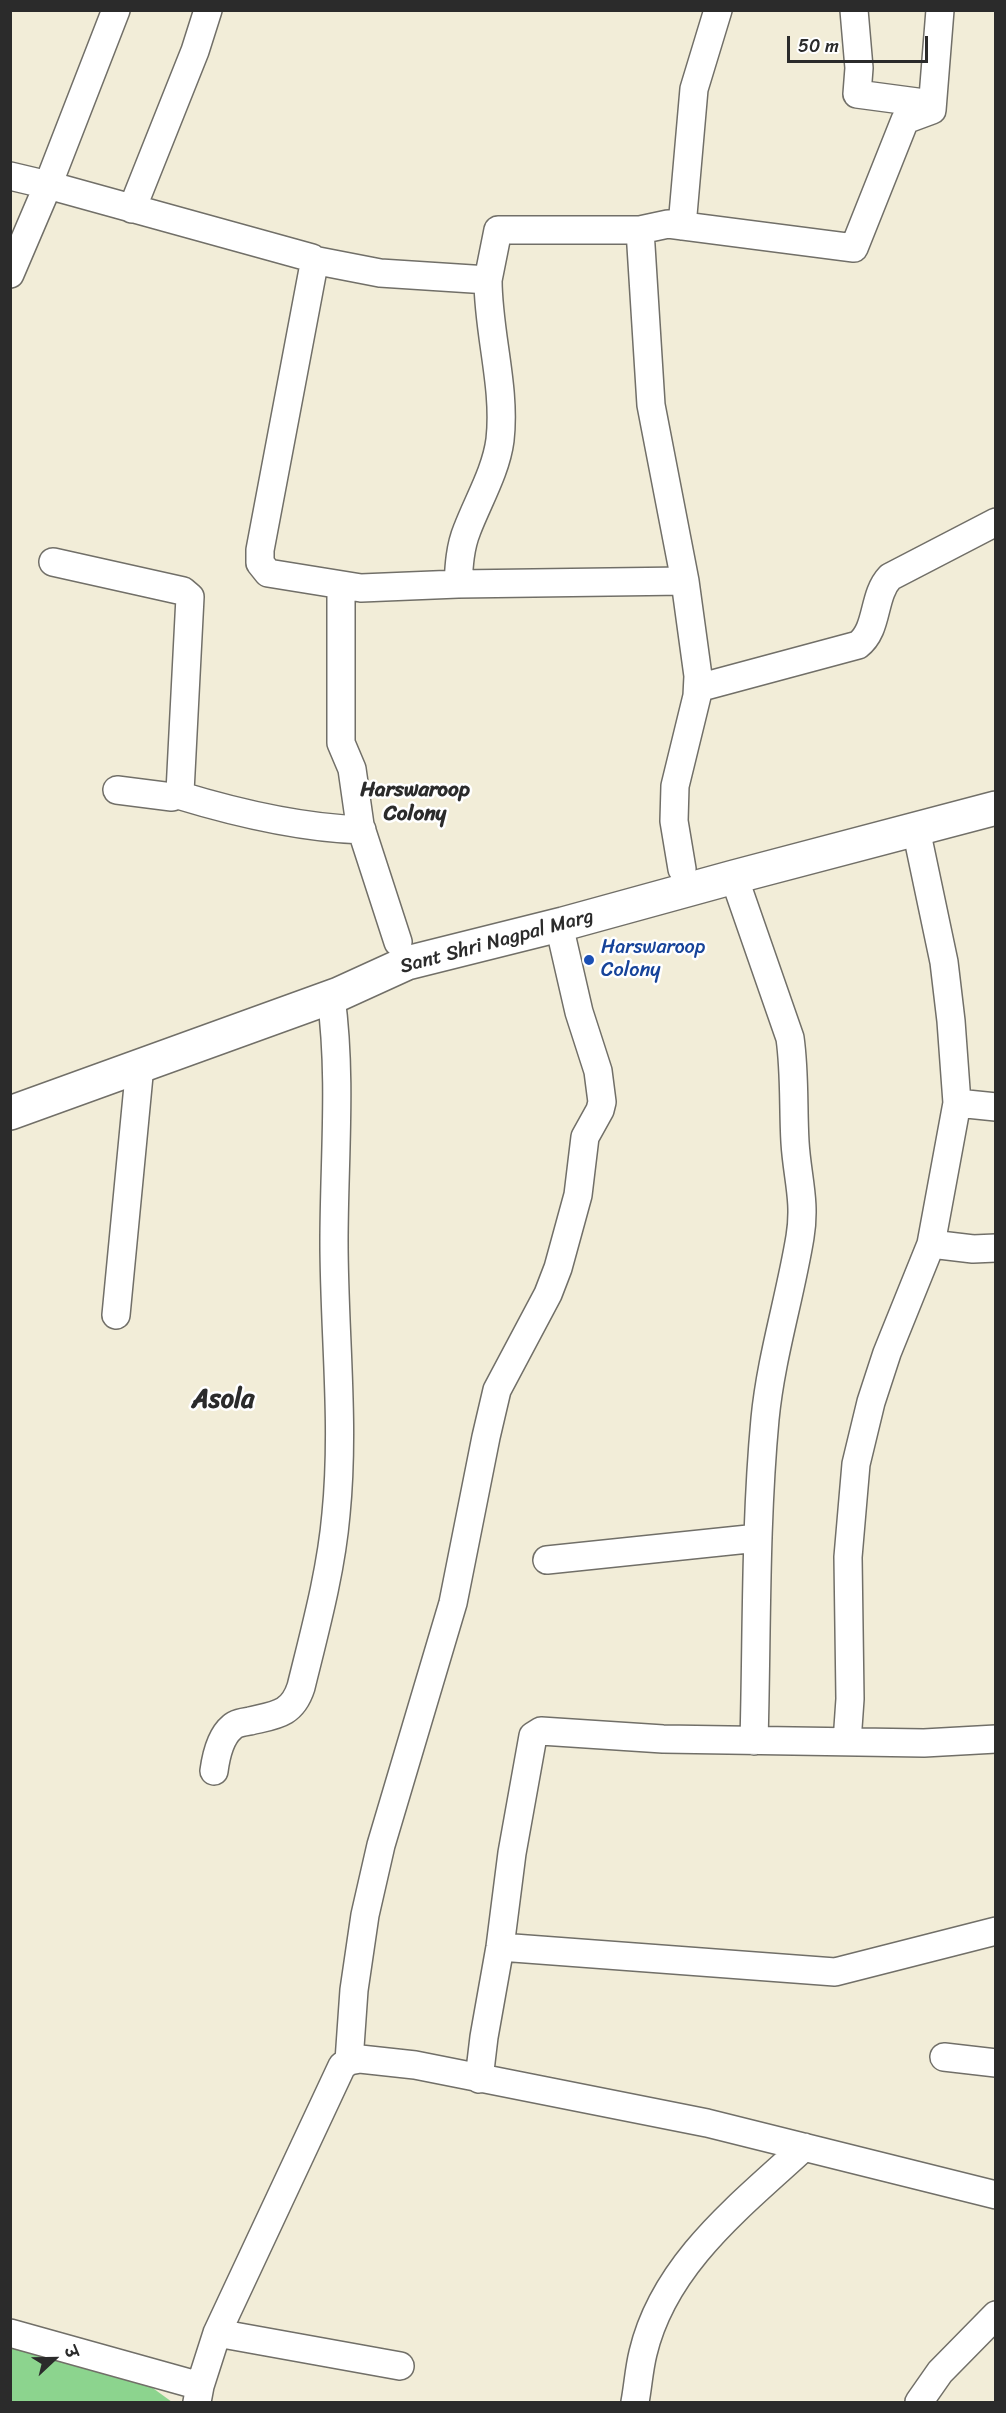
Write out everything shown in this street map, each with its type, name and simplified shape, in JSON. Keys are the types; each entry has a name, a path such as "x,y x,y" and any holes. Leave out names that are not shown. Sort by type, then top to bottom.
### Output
{"main road":[{"name":"Sant Shri Nagpal Marg","path":"10,1088 331,972 398,942 996,785"},
{"name":"Sant Shri Nagpal Marg","path":"10,1113 330,997 407,963 559,926 996,808"}],"street":[{"path":"10,274 48,185 116,10"},
{"path":"132,209 195,51 208,10"},
{"path":"682,226 694,89 718,10"},
{"path":"854,10 859,68 857,94 932,104"},
{"path":"458,584 460,553 466,531 497,456 500,439 501,413 488,302 488,280 498,230 640,230 668,224 854,248 905,120 932,110 940,10"},
{"path":"10,176 307,255 313,260 380,273 488,280"},
{"path":"640,230 651,405 685,581 696,656 698,688 675,786 674,821 682,869"},
{"path":"313,260 259,558 262,567 268,573 362,588 458,584 685,581"},
{"path":"698,688 858,645 869,633 880,591 890,577 996,522"},
{"path":"53,562 183,591 190,597 182,787 178,795"},
{"path":"341,585 340,737 352,769 357,813 398,942"},
{"path":"117,790 172,797 178,795 213,806 328,829 362,830"},
{"path":"847,1742 850,1699 848,1557 856,1464 871,1402 887,1353 931,1244 957,1103 944,962 916,829"},
{"path":"734,877 790,1038 793,1057 795,1146 803,1200 800,1237 773,1364 765,1419 758,1538 754,1741"},
{"path":"349,2061 352,2011 365,1915 381,1845 453,1603 486,1437 498,1390 548,1294 558,1268 578,1195 585,1137 602,1102 598,1071 579,1012 559,926"},
{"path":"214,1770 217,1754 232,1726 288,1710 295,1704 304,1678 332,1554 337,1512 339,1421 334,1263 337,1052 330,997"},
{"path":"116,1315 140,1065"},
{"path":"957,1103 996,1107"},
{"path":"931,1244 973,1249 996,1248"},
{"path":"547,1560 758,1538"},
{"path":"479,2079 484,2037 501,1947 512,1853 533,1736 536,1733 541,1731 663,1739 754,1741 924,1743 996,1739"},
{"path":"501,1947 835,1972 996,1931"},
{"path":"944,2056 996,2062"},
{"path":"10,2333 198,2394 217,2332 342,2066 349,2061 360,2059 415,2065 707,2123 996,2195"},
{"path":"635,2403 644,2351 662,2304 696,2250 804,2147"},
{"path":"919,2403 940,2372 996,2315"},
{"path":"217,2332 400,2366"}],"green space":[{"path":"10,2342 150,2386 172,2402 11,2402"}],"place":[{"name":"Harswaroop Colony","path":"589,960"}],"district":[{"name":"Harswaroop Colony","path":"415,803"},
{"name":"Asola","path":"223,1400"}]}
